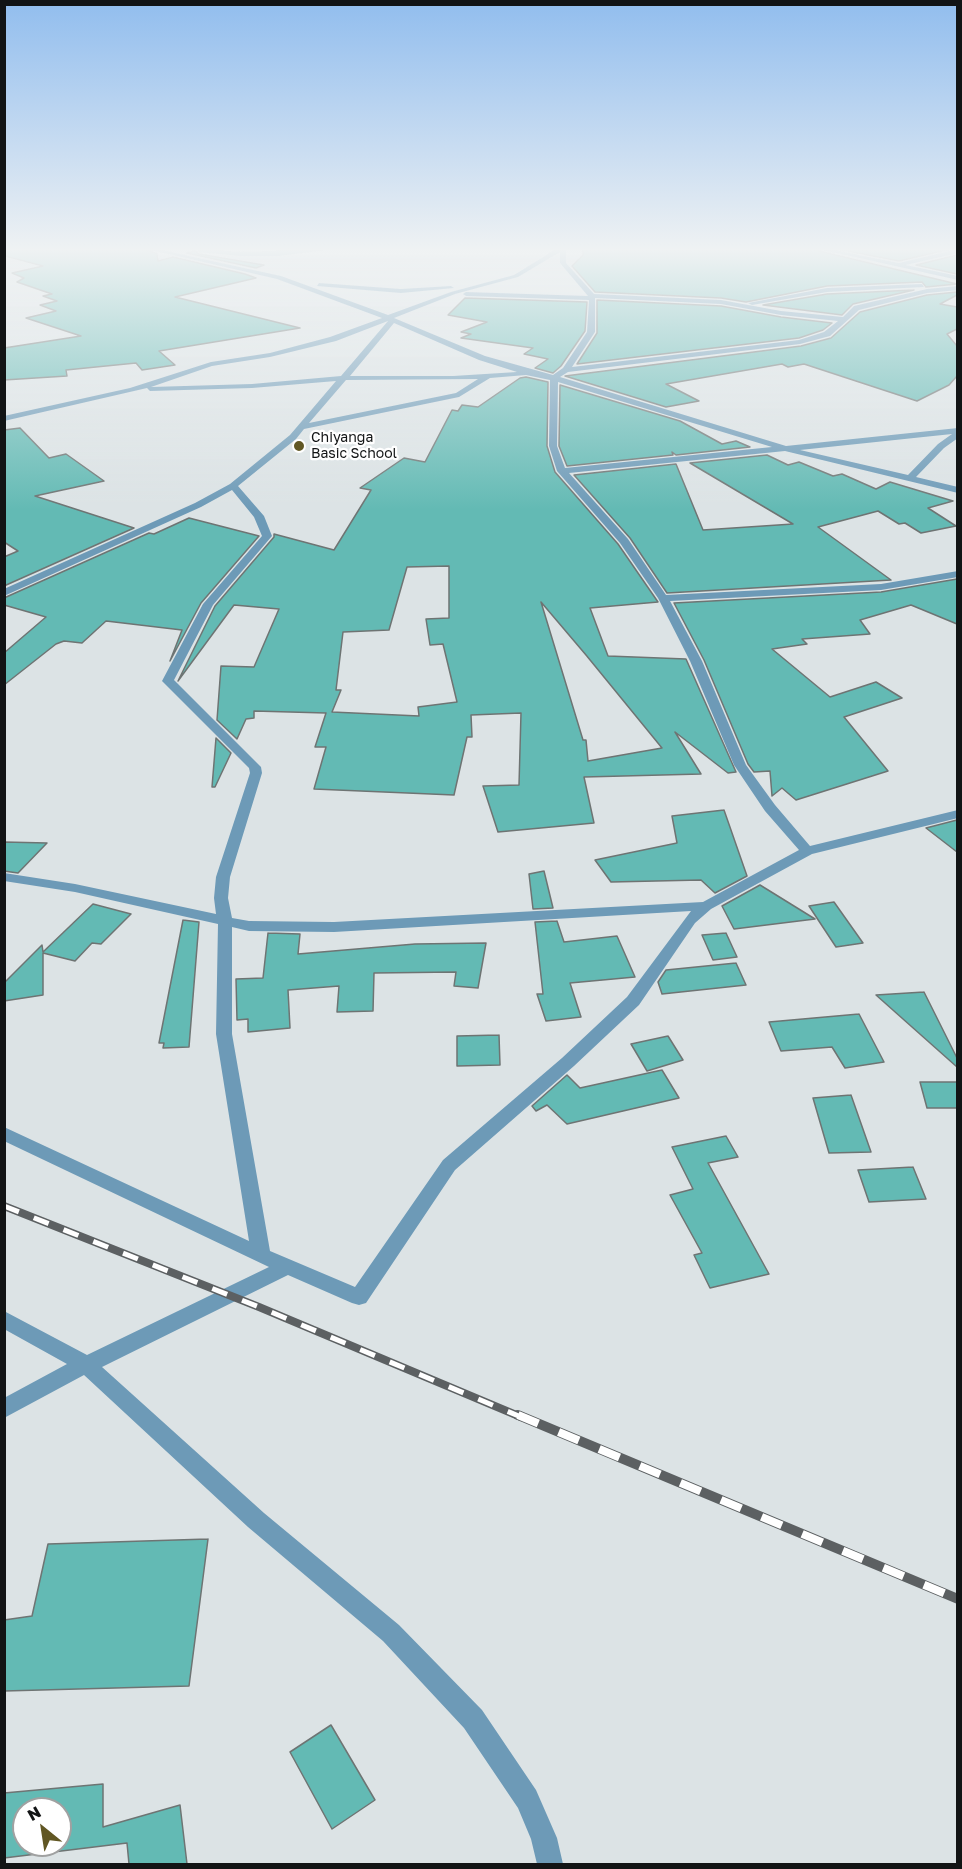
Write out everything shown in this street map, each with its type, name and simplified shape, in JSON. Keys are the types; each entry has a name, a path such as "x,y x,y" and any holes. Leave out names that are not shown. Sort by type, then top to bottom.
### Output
{"street":[{"path":"4,419 132,390 211,364 303,348 341,336"},
{"path":"4,593 198,506 233,486 303,427 375,336"},
{"path":"429,336 532,374 554,378 791,450 957,490"},
{"path":"554,378 566,370 588,336"},
{"path":"566,370 800,342 820,336"},
{"path":"303,427 459,395 488,376 501,364"},
{"path":"132,390 252,386 343,378 532,374"},
{"path":"554,378 553,446 562,471 624,541 663,598 696,661 740,765 770,808 807,851"},
{"path":"562,471 791,450 849,441 957,433"},
{"path":"909,479 957,433"},
{"path":"233,486 259,516 267,536 208,604 168,681 255,766 256,773 223,877 221,898 225,923 222,1022 261,1255"},
{"path":"663,598 881,587 957,574"},
{"path":"4,1133 261,1255 359,1297 449,1165 568,1062 633,1001 690,921 706,906 807,851 957,814"},
{"path":"4,877 75,888 225,923 249,926 334,927 706,906"},
{"path":"4,1409 32,1391 85,1364 287,1267"},
{"path":"4,1319 85,1364 255,1520 391,1633 473,1719 527,1799 544,1838 550,1864"}],"building":[{"path":"80,336 250,336 159,351 175,365 142,370 136,363 66,370 67,376 4,380 4,348"},
{"path":"581,336 561,366 553,373 535,368 548,359 524,354 533,348 461,338"},
{"path":"595,336 804,336 799,338 577,364"},
{"path":"949,336 957,346 957,376 949,385 917,401 804,364 788,367 782,364 666,384 699,401 666,407 565,376 801,346 831,338"},
{"path":"526,377 548,382 547,446 555,472 618,544 658,602 590,608 608,656 686,659 736,772 728,773 675,732 701,774 584,777 594,823 498,832 483,786 519,785 521,713 471,715 472,737 467,737 454,795 314,789 326,747 315,747 326,713 254,711 254,718 246,719 237,739 217,720 221,666 254,667 279,609 234,605 178,681 215,606 274,537 274,534 334,550 371,490 360,488 404,458 425,462 452,410 458,411 462,405 478,407 520,378","holes":["449,566 449,618 426,619 430,645 443,644 457,702 418,707 419,716 332,712 341,690 336,690 343,632 389,630 407,567","541,602 586,655 662,748 588,761 586,740 583,740"]},
{"path":"560,385 680,421 722,444 736,441 750,447 676,455 672,452 673,455 567,466 559,446"},
{"path":"20,428 49,458 66,454 104,481 35,496 134,528 4,586 4,557 18,551 4,542 4,430"},
{"path":"767,455 788,465 799,462 833,476 842,474 876,489 890,482 953,501 928,508 956,526 921,533 905,523 899,524 878,511 818,527 891,580 667,593 630,538 574,475 676,464 703,530 793,524 690,463"},
{"path":"189,518 259,536 201,603 170,661 182,630 106,621 82,643 64,641 56,644 4,685 4,653 46,617 4,605 4,598 149,533 154,534"},
{"path":"957,579 957,624 911,605 860,620 870,634 802,639 807,644 772,649 830,697 876,682 902,698 844,717 888,771 796,800 782,788 772,796 770,771 754,772 748,764 704,660 674,603 881,592"},
{"path":"216,738 231,753 215,787 212,787"},
{"path":"724,810 747,876 715,893 701,880 611,882 595,860 677,843 672,816"},
{"path":"957,820 957,852 926,828"},
{"path":"4,842 47,843 18,873 4,871"},
{"path":"544,871 553,908 533,909 529,874"},
{"path":"760,885 815,919 734,929 722,906"},
{"path":"834,902 863,943 836,947 809,906"},
{"path":"93,904 131,914 101,944 92,943 75,961 43,953 43,995 4,1001 4,983 42,945 43,952"},
{"path":"183,920 199,922 189,1047 163,1048 164,1043 159,1043"},
{"path":"557,921 564,942 617,936 635,977 570,983 581,1017 546,1021 537,994 543,994 535,922"},
{"path":"268,933 300,934 298,954 415,944 486,943 478,988 454,986 456,972 374,973 373,1011 337,1012 339,986 288,990 290,1028 248,1032 248,1019 237,1020 236,979 263,978"},
{"path":"726,933 737,957 713,960 702,935"},
{"path":"736,963 746,985 662,994 658,982 666,970"},
{"path":"924,992 957,1058 957,1067 876,995"},
{"path":"859,1014 884,1062 845,1068 832,1047 781,1051 769,1022"},
{"path":"499,1035 500,1065 457,1066 457,1036"},
{"path":"668,1036 683,1060 647,1071 631,1044"},
{"path":"662,1070 679,1098 567,1124 547,1105 536,1111 532,1106 567,1075 580,1088"},
{"path":"920,1082 957,1082 957,1108 927,1108"},
{"path":"851,1095 871,1152 829,1153 813,1098"},
{"path":"726,1136 738,1157 708,1163 769,1274 710,1288 694,1255 702,1253 670,1195 693,1189 672,1147"},
{"path":"913,1167 926,1199 869,1202 858,1170"},
{"path":"208,1539 189,1686 4,1691 4,1620 32,1616 48,1544"},
{"path":"331,1725 375,1800 332,1829 290,1752"},
{"path":"103,1784 103,1827 180,1805 187,1864 129,1864 127,1843 72,1850 72,1797 12,1797 12,1857 4,1858 4,1793"}],"railway":[{"path":"4,1206 259,1307 521,1417"},
{"path":"518,1415 958,1599"}],"place":[{"name":"Chiyanga Basic School","path":"299,446"}]}
